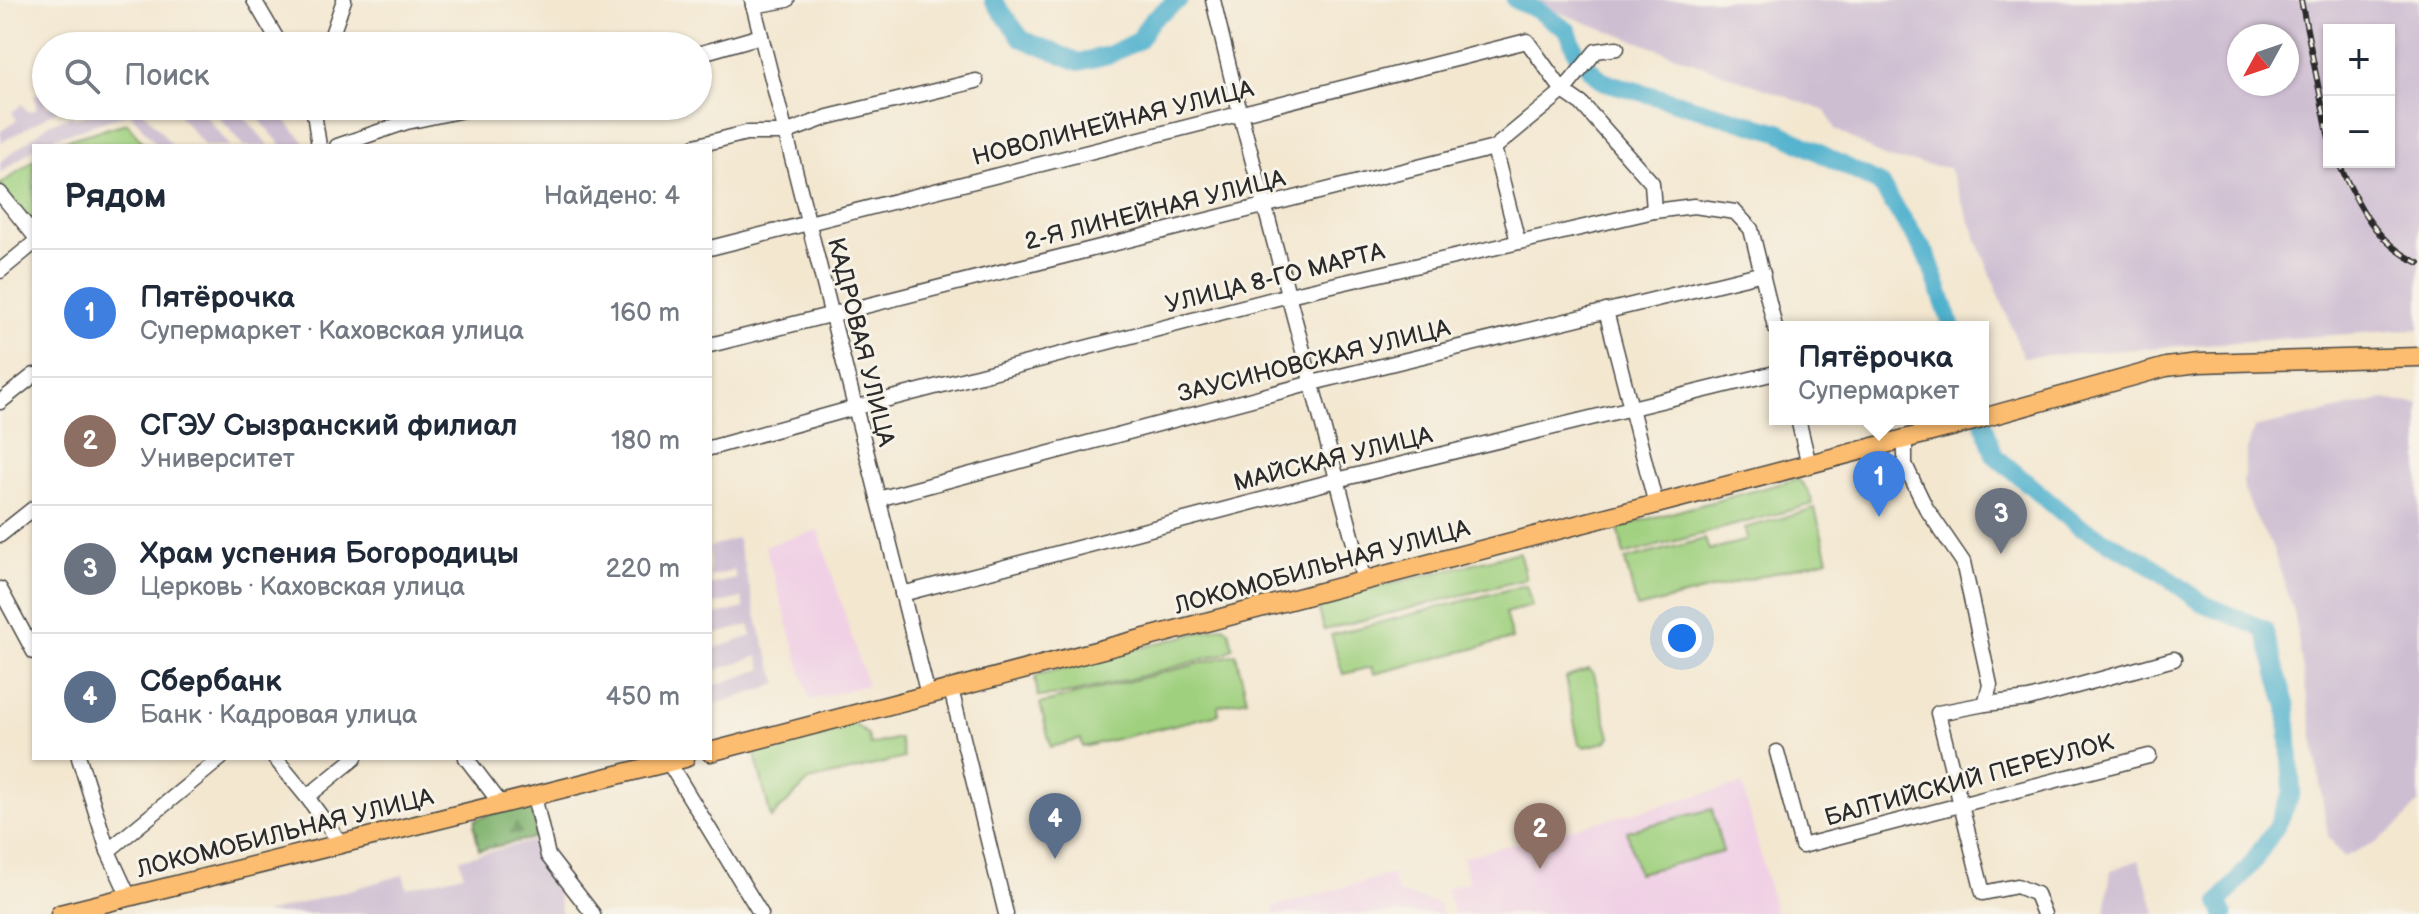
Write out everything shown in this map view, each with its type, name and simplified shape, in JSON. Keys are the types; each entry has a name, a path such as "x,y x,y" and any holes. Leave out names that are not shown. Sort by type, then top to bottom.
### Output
{"main road":[{"name":"ЛОКОМОБИЛЬНАЯ УЛИЦА","path":"1989,417 2166,367 2419,357"},
{"name":"ЛОКОМОБИЛЬНАЯ УЛИЦА","path":"712,751 1960,425"},
{"name":"ЛОКОМОБИЛЬНАЯ УЛИЦА","path":"60,914 669,760"}],"street":[{"path":"254,0 273,32"},
{"path":"333,32 344,0"},
{"path":"753,3 787,0"},
{"path":"1213,0 1364,581"},
{"name":"КАДРОВАЯ УЛИЦА","path":"753,3 928,695"},
{"path":"712,50 761,36"},
{"name":"НОВОЛИНЕЙНАЯ УЛИЦА","path":"712,248 1527,41 1563,91"},
{"name":"2-Я ЛИНЕЙНАЯ УЛИЦА","path":"712,344 1494,148 1563,91 1596,51 1617,48"},
{"path":"703,144 746,133 785,133 828,117 976,81"},
{"path":"1563,91 1582,104 1652,183 1654,211"},
{"path":"315,120 319,144"},
{"path":"343,144 416,120"},
{"path":"1494,148 1518,242"},
{"path":"0,193 32,233"},
{"name":"УЛИЦА 8-ГО МАРТА","path":"712,447 1289,295 1654,211 1694,206 1735,212 1751,229 1774,321"},
{"path":"0,271 32,245"},
{"name":"ЗАУСИНОВСКАЯ УЛИЦА","path":"878,499 1312,383 1763,273"},
{"path":"1606,311 1656,505"},
{"name":"МАЙСКАЯ УЛИЦА","path":"902,594 1337,480 1769,374"},
{"path":"0,402 32,377"},
{"path":"1799,425 1809,465"},
{"path":"1905,438 1905,464 1909,473 1926,508 1963,562 1990,685 1985,704"},
{"path":"0,535 32,510"},
{"path":"0,589 32,646"},
{"path":"2044,914 2036,894 2017,886 1983,893 1938,713 2029,699 2174,659"},
{"path":"951,689 1006,914"},
{"name":"БАЛТИЙСКИЙ ПЕРЕУЛОК","path":"1777,752 1802,846 2149,756"},
{"path":"80,760 108,851 129,897"},
{"path":"108,851 219,760"},
{"path":"277,760 341,844"},
{"path":"307,797 353,760"},
{"path":"468,760 501,804"},
{"path":"674,760 761,914"},
{"path":"534,796 548,856 593,914"}],"shaded area":[{"path":"1536,0 2419,0 2419,329 2023,357 1949,168 1886,158 1835,129 1825,111 1544,7"},
{"path":"22,104 28,112 32,111 32,120 40,120 2,142 0,132 17,120 12,112"},
{"path":"60,120 108,120 32,144 32,150 0,173 0,162 51,123"},
{"path":"136,120 151,120 171,144 156,144"},
{"path":"183,120 209,120 228,144 203,144"},
{"path":"221,120 247,120 267,144 242,144"},
{"path":"260,120 285,120 306,144 280,144"},
{"path":"2382,400 2419,404 2419,802 2402,822 2378,841 2344,857 2328,837 2294,612 2271,544 2258,523 2243,480 2254,428"},
{"path":"818,530 867,685 810,700 765,546"},
{"path":"737,538 761,634 778,684 712,705 712,686 763,669 758,656 712,671 712,649 752,636 749,625 712,635 712,612 716,615 744,608 742,598 712,605 712,585 736,579 734,570 712,576 712,546"},
{"path":"1742,784 1776,914 1453,914 1446,888 1469,882 1463,857"},
{"path":"532,841 556,888 562,914 263,914 403,875 407,888 463,874 460,859"},
{"path":"2139,860 2156,914 2105,914 2111,870"},
{"path":"1392,874 1398,893 1439,904 1442,914 1274,914 1273,907"}],"green space":[{"path":"127,123 144,144 56,144"},
{"path":"32,161 32,224 0,185"},
{"path":"1798,479 1813,504 1624,555 1618,527"},
{"path":"1815,509 1828,559 1637,608 1625,560 1705,539 1709,550 1747,540 1745,528"},
{"path":"1519,552 1526,579 1324,630 1317,602"},
{"path":"1526,585 1532,606 1505,613 1512,639 1374,674 1372,667 1343,674 1331,635"},
{"path":"1223,626 1229,630 1233,647 1226,653 1098,687 1038,696 1037,675"},
{"path":"1236,654 1247,699 1218,706 1219,714 1083,747 1081,739 1051,747 1040,704"},
{"path":"1589,669 1594,674 1610,737 1606,742 1585,747 1579,744 1565,678"},
{"path":"850,720 868,735 870,745 899,738 904,758 809,781 771,818 753,746"},
{"path":"527,802 534,819 534,838 479,850 474,826 476,819"},
{"path":"1712,809 1723,852 1638,873 1627,831"}],"waterway":[{"path":"993,0 1022,39 1079,62 1108,55 1138,41 1152,19 1179,0"},
{"path":"1515,0 1539,11 1568,31 1577,55 1602,81 1779,132 1880,184 1928,257 1950,321"},
{"path":"1985,425 1994,455 2078,526 2151,565 2202,603 2264,629 2287,707 2292,792 2279,822 2253,862 2219,903 2224,914"}],"railway":[{"path":"2301,0 2323,109"},
{"path":"2341,168 2360,207 2379,233 2390,245 2419,263"}],"place":[{"name":"Пятёрочка","path":"1879,517"},
{"name":"Храм успения Богородицы","path":"2001,554"},
{"name":"Сбербанк","path":"1055,859"},
{"name":"СГЭУ Сызранский филиал","path":"1540,869"}]}
